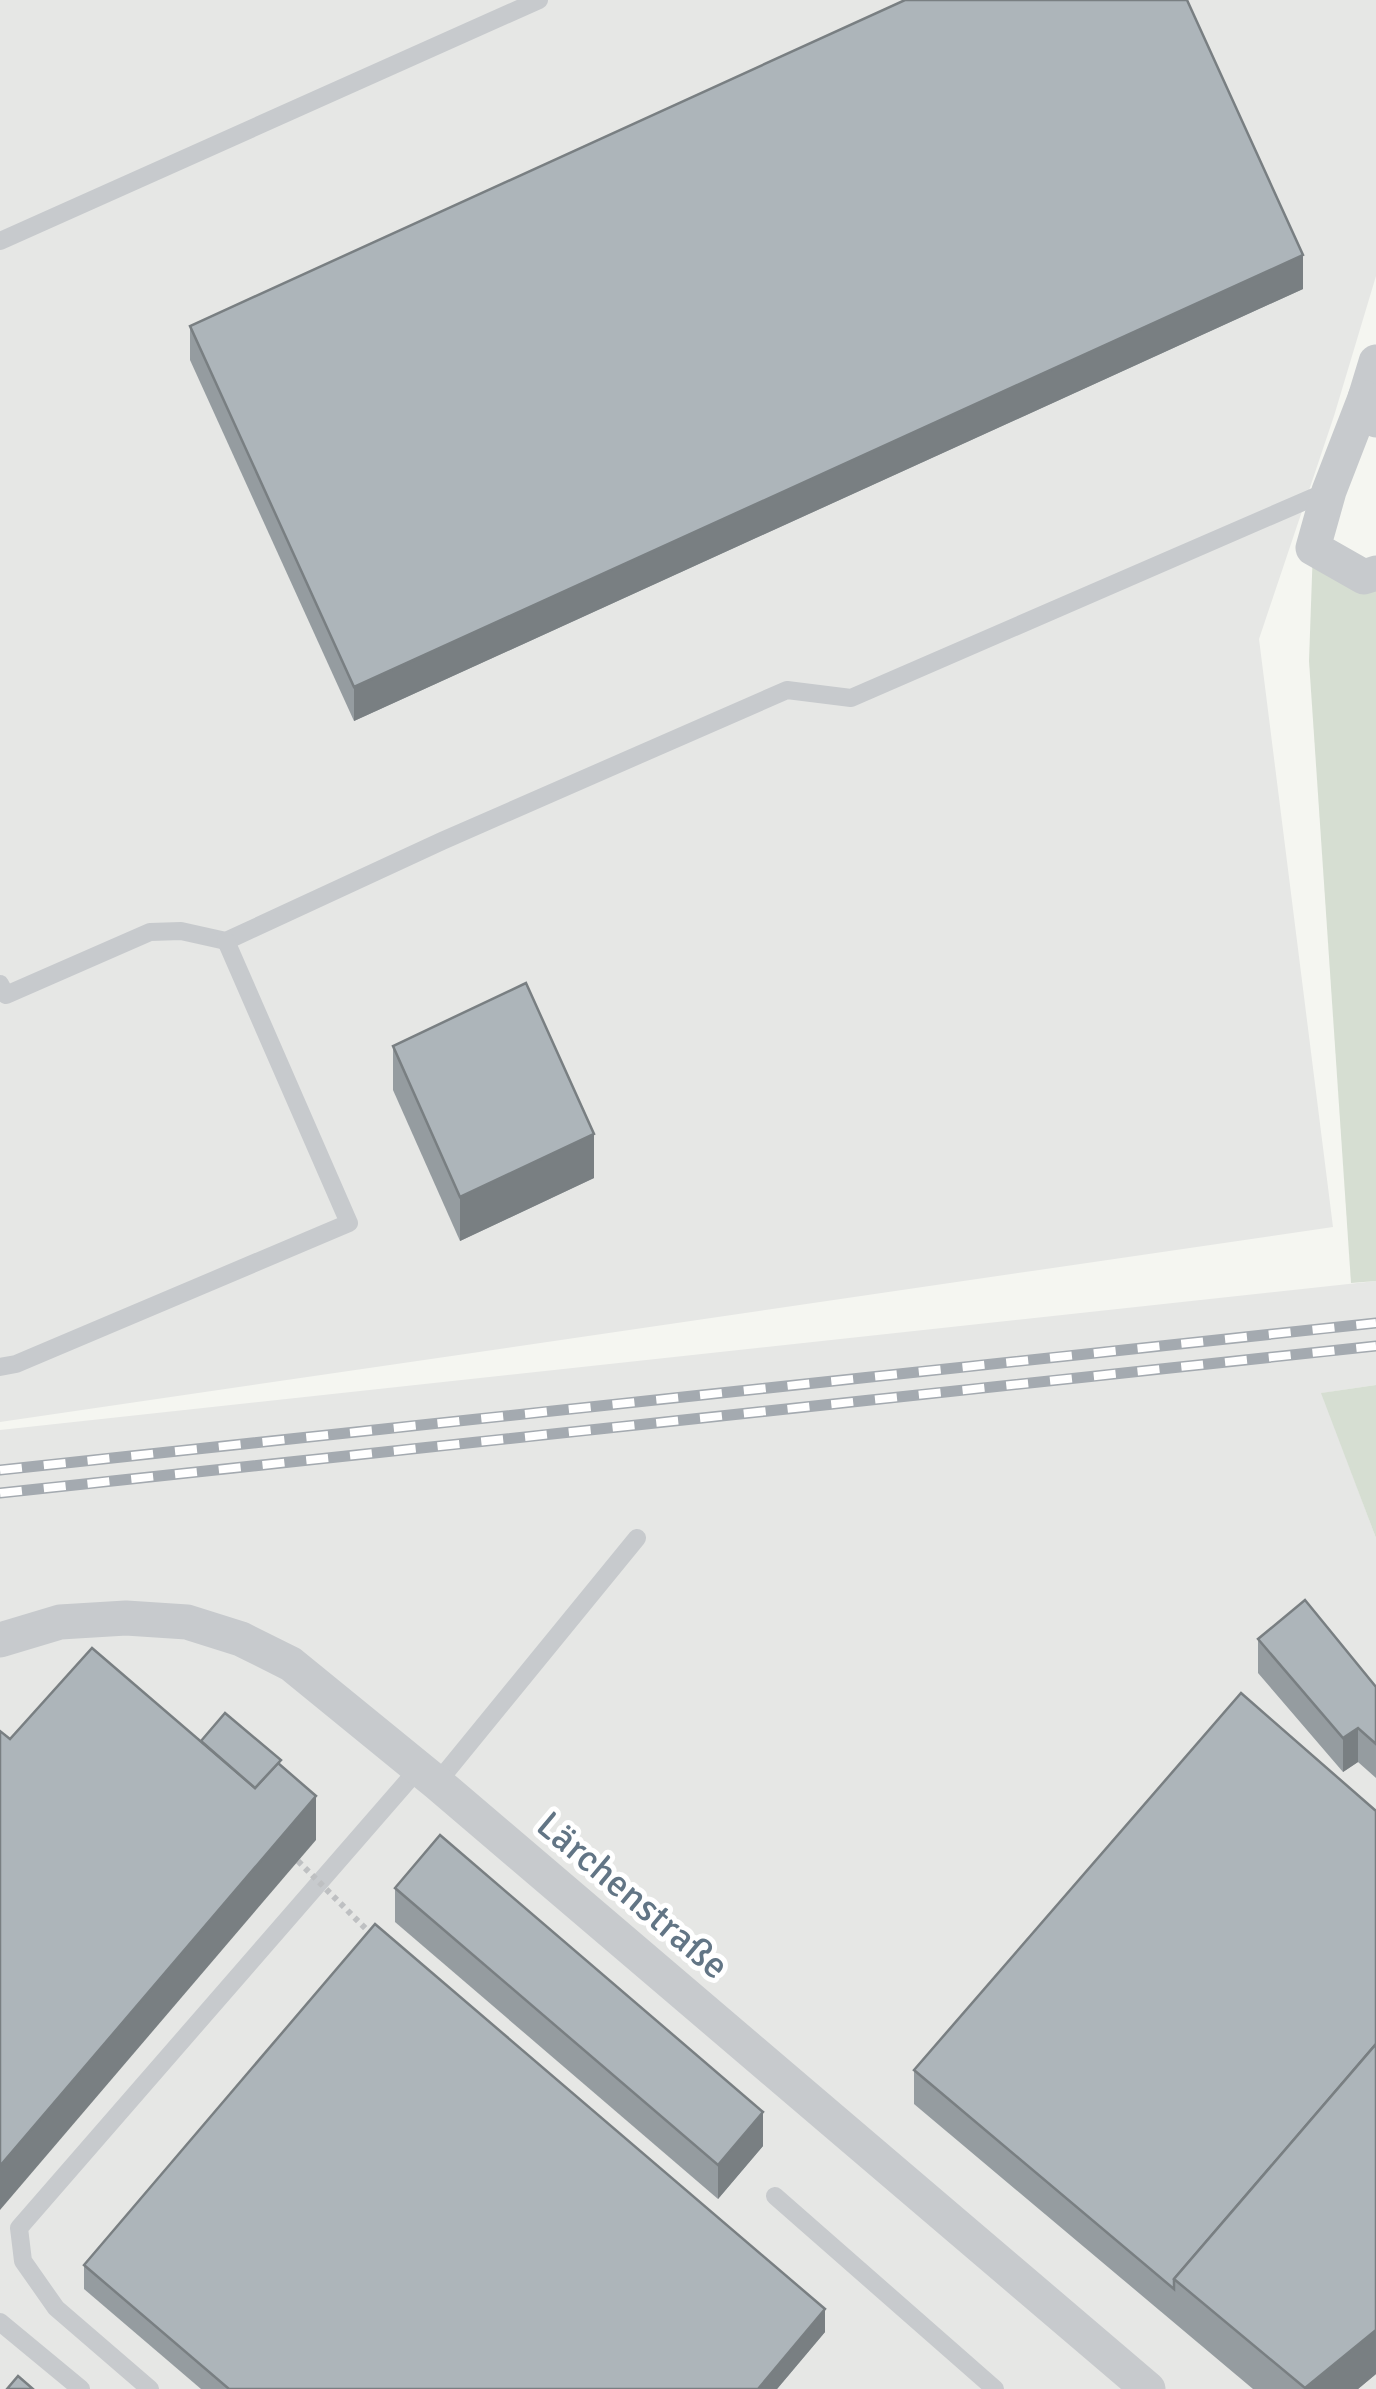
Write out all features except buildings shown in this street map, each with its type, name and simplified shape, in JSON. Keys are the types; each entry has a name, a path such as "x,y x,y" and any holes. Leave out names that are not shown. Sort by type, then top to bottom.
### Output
{"street":[{"path":"1376,362 1370,409 1329,491 1313,548 1364,577 1376,574"},
{"name":"Lärchenstraße","path":"0,1640 60,1622 126,1618 187,1622 241,1639 291,1664 1148,2389"}],"lane":[{"path":"0,241 539,0"},
{"path":"0,984 6,995 150,932 180,932 226,941 442,841 787,690 851,698 1329,491"},
{"path":"0,1367 16,1364 349,1223 226,941"},
{"path":"150,2389 56,2308 23,2262 19,2228 428,1776 637,1538"},
{"path":"776,2196 995,2389"},
{"path":"0,2322 81,2389"}],"path":[{"path":"298,1861 374,1938"}],"shaded area":[{"path":"0,0 1376,0 1376,276 1259,639 1333,1227 0,1422"},
{"path":"1313,548 1376,573 1376,1281 1351,1283 1309,661"},
{"path":"1376,1281 1376,1385 1322,1393 1376,1538 1376,2389 0,2389 0,1430"},
{"path":"1376,1385 1376,1538 1321,1393"}],"railway":[{"path":"0,1470 1376,1323"},
{"path":"0,1493 1376,1346"}]}
